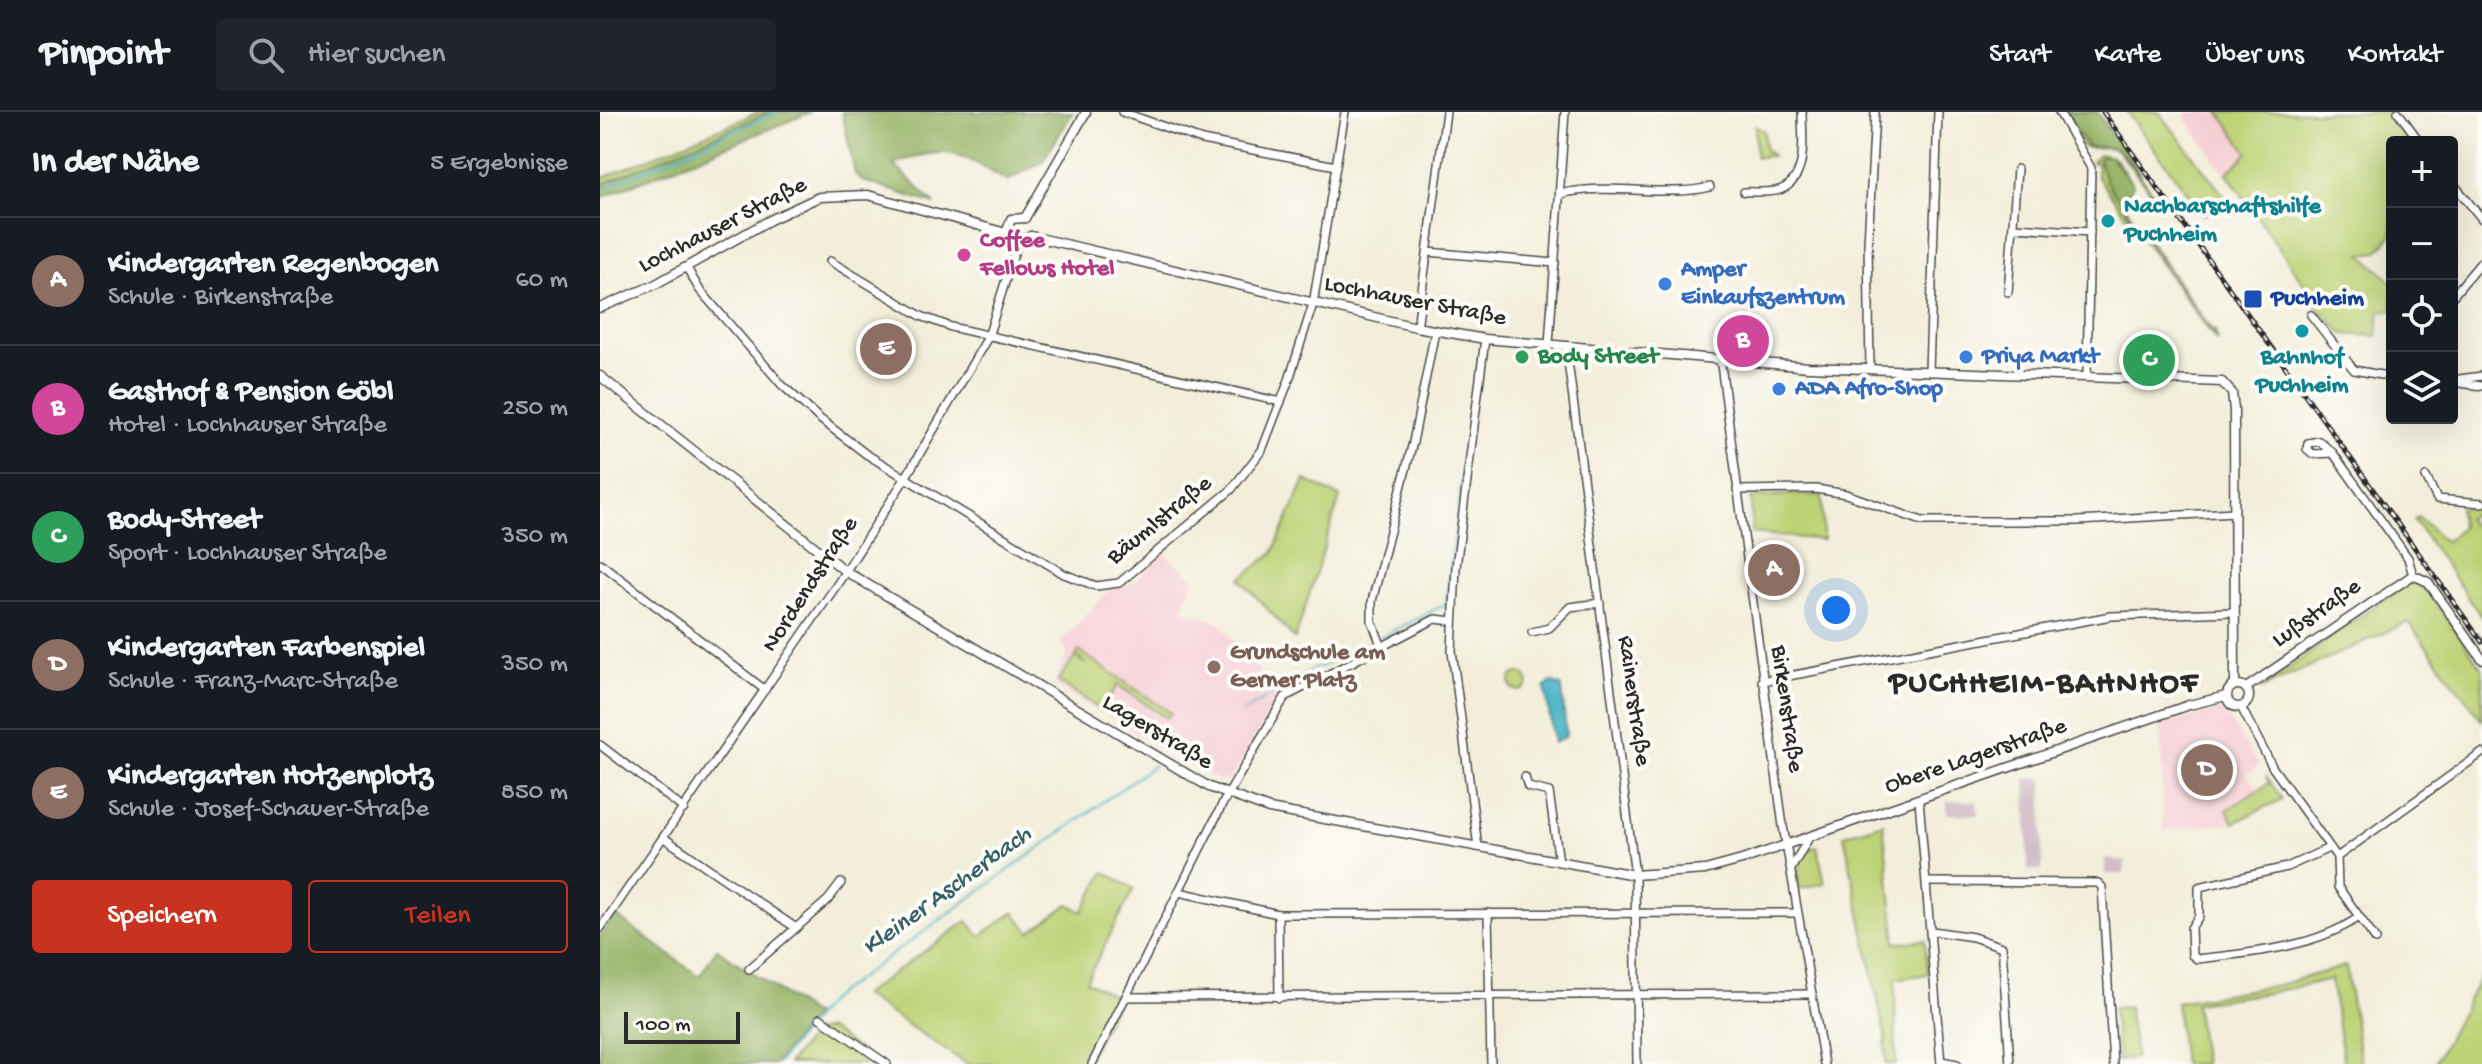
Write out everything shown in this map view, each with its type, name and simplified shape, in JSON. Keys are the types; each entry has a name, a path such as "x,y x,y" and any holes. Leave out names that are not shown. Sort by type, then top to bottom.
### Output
{"street":[{"path":"1025,218 1086,112"},
{"path":"1122,112 1213,142 1336,166"},
{"name":"Bäumlstraße","path":"687,268 699,289 800,403 866,454 1064,574 1096,586 1119,583 1189,528 1250,469 1281,402 1313,304 1345,112"},
{"path":"1417,328 1446,112"},
{"path":"1549,344 1565,112"},
{"path":"1744,192 1781,190 1796,179 1801,159 1802,112"},
{"path":"1870,369 1869,219 1875,112"},
{"path":"1929,371 1938,112"},
{"path":"2059,112 2091,168 2087,376"},
{"path":"2398,112 2416,136"},
{"path":"2008,292 2017,169"},
{"path":"1560,194 1624,187 1695,191 1710,187"},
{"path":"2458,189 2482,219"},
{"name":"Lochhauser Straße","path":"600,308 687,268 787,211 819,197 844,194 897,201 1006,233 1017,244"},
{"path":"1006,233 1011,219 1025,218"},
{"path":"1017,244 1031,236 1032,226 1025,218"},
{"path":"2015,227 2090,232"},
{"name":"Lochhauser Straße","path":"1031,236 1417,328 1485,339 1720,357 1779,365 2211,381 2228,388 2234,410 2234,512"},
{"name":"Nordendstraße","path":"600,928 765,690 906,477 988,337 1017,244"},
{"path":"1428,252 1555,263"},
{"path":"830,261 921,316 988,337 1281,402"},
{"path":"2458,290 2482,261"},
{"path":"2311,315 2354,370 2386,376"},
{"path":"1378,640 1372,601 1410,456 1435,331"},
{"path":"1478,847 1453,671 1453,621 1456,567 1485,339"},
{"name":"Rainerstraße","path":"1566,346 1635,875 1637,1064"},
{"name":"Birkenstraße","path":"1720,357 1762,681 1790,871 1824,1064"},
{"name":"Lagerstraße","path":"600,376 845,571 1227,795 1269,809 1635,875 1705,870 1786,844"},
{"path":"2458,380 2482,376"},
{"path":"2458,382 2482,386"},
{"path":"2333,453 2408,558 2413,575 2428,582 2482,659"},
{"path":"2426,477 2433,494 2442,500 2482,503"},
{"path":"1737,490 1816,489 1846,494 1922,521 2078,521 2234,512 2235,685 2226,696 2231,706 2241,707"},
{"path":"600,563 765,690"},
{"name":"Lußstraße","path":"2246,688 2413,575"},
{"path":"1532,632 1549,628 1570,607 1600,603"},
{"path":"1762,681 2111,616 2234,612"},
{"path":"1092,1064 1227,795 1270,728 1285,697 1378,640 1435,619 1453,621"},
{"path":"2235,685 2246,688 2249,699 2241,707"},
{"name":"Obere Lagerstraße","path":"1786,844 2189,705 2226,696"},
{"path":"2241,707 2273,768 2337,857 2338,887 2376,940"},
{"path":"600,745 684,809"},
{"path":"2337,857 2482,753"},
{"path":"1525,777 1528,787 1549,792 1559,862"},
{"path":"1919,799 1941,1062 1957,1064"},
{"path":"1790,871 1810,836"},
{"path":"664,838 796,928"},
{"path":"2329,848 2287,867 2199,887 2199,916 2191,928 2192,955 2197,959 2285,945 2341,927 2359,917"},
{"path":"1927,882 2098,883 2102,887 2113,1064"},
{"path":"749,969 828,900 841,883"},
{"path":"1179,892 1278,914 1797,913"},
{"path":"1488,913 1491,1064"},
{"path":"1278,914 1279,998"},
{"path":"1932,931 1945,930 2002,947 2010,1064"},
{"path":"1127,997 1812,994"},
{"path":"820,1018 887,1064"}],"shaded area":[{"path":"2187,112 2269,112 2269,119 2244,161 2225,174 2186,119"},
{"path":"1164,553 1194,578 1183,609 1220,623 1280,697 1230,779 1219,781 1054,685 1068,652 1060,643 1109,590 1135,581"},
{"path":"2223,709 2259,766 2247,774 2258,790 2227,810 2234,823 2163,830 2161,725"},
{"path":"2026,778 2043,779 2042,870 2028,870"},
{"path":"1947,801 1977,801 1978,815 1947,814"},
{"path":"2105,858 2125,861 2124,874 2105,874"}],"green space":[{"path":"759,112 770,112 600,185 600,179"},
{"path":"770,112 811,112 600,198 600,185"},
{"path":"842,112 1073,112 1042,162 1007,181 953,154 928,154 893,164 935,204 863,181 855,174"},
{"path":"2065,112 2097,112 2142,176 2116,149 2088,147"},
{"path":"2127,112 2159,112 2228,201 2204,215"},
{"path":"2219,112 2388,112 2406,136 2386,136 2386,242 2377,252 2361,254 2386,277 2386,311 2380,311 2377,336 2343,334 2313,303 2315,300 2227,173 2248,153"},
{"path":"2070,120 2088,147 2102,144 2120,149 2158,199 2154,202 2148,188 2116,149 2090,148 2082,146"},
{"path":"1755,126 1764,131 1765,149 1772,156 1756,157"},
{"path":"2099,154 2115,158 2133,185 2114,160 2099,160 2106,181 2217,342 2097,176 2098,164 2092,162"},
{"path":"2102,156 2110,156 2133,185 2124,200 2125,206 2213,332 2215,330 2217,342 2106,181 2099,160"},
{"path":"1305,480 1340,497 1295,639 1240,579 1273,553"},
{"path":"1795,494 1822,496 1823,540 1752,533 1751,498"},
{"path":"2459,508 2482,508 2467,519 2479,532 2482,529 2482,618 2414,520 2419,517 2445,542 2461,528"},
{"path":"2414,582 2425,588 2482,668 2482,720 2408,622 2260,689 2407,583"},
{"path":"1079,651 1171,713 1166,718 1118,685 1101,710 1058,681 1075,657 1086,664 1076,656"},
{"path":"1519,673 1528,682 1519,691 1510,682"},
{"path":"2266,776 2282,799 2234,823 2227,810 2269,783"},
{"path":"1883,823 1896,943 1925,940 1928,974 1895,979 1896,1064 1886,1064 1885,1035 1844,835"},
{"path":"1817,846 1825,883 1799,889 1802,857"},
{"path":"1105,872 1134,889 1086,981 1119,998 1085,1064 967,1064 863,995 967,921 980,936 1014,912 1030,932 1069,904 1082,912"},
{"path":"615,915 699,976 717,949 815,1016 775,1064 600,1064 600,936"},
{"path":"2346,966 2361,1064 2344,1064 2331,979 2268,993 2195,1003 2204,1064 2183,1064 2176,1002 2278,985"},
{"path":"2482,974 2482,1064 2434,1064"},
{"path":"2128,1007 2136,1057 2118,1061 2113,1008"},
{"path":"828,1029 880,1064 788,1064 814,1032"}],"water":[{"path":"1552,682 1562,687 1566,736 1554,743 1545,687"}],"waterway":[{"path":"600,190 777,112"},
{"name":"Kleiner Ascherbach","path":"1381,637 1446,604 1464,455"},
{"name":"Kleiner Ascherbach","path":"1242,713 1308,672 1376,640"},
{"name":"Kleiner Ascherbach","path":"777,1064 829,1000 1154,765"}],"railway":[{"path":"2103,112 2482,642"}],"place":[{"name":"Nachbarschaftshilfe Puchheim","path":"2108,221"},
{"name":"Coffee Fellows Hotel","path":"964,255"},
{"name":"Amper Einkaufszentrum","path":"1665,284"},
{"name":"Puchheim","path":"2253,299"},
{"name":"Bahnhof Puchheim","path":"2302,331"},
{"name":"Gasthof & Pension Göbl","path":"1743,341"},
{"name":"Kindergarten Hotzenplotz","path":"886,349"},
{"name":"Body Street","path":"1522,357"},
{"name":"Priya Markt","path":"1966,357"},
{"name":"Body-Street","path":"2149,360"},
{"name":"ADA Afro-Shop","path":"1779,389"},
{"name":"Kindergarten Regenbogen","path":"1774,570"},
{"name":"Grundschule am Gerner Platz","path":"1214,667"},
{"name":"Kindergarten Farbenspiel","path":"2207,770"}],"district":[{"name":"PUCHHEIM-BAHNHOF","path":"2044,685"}]}
